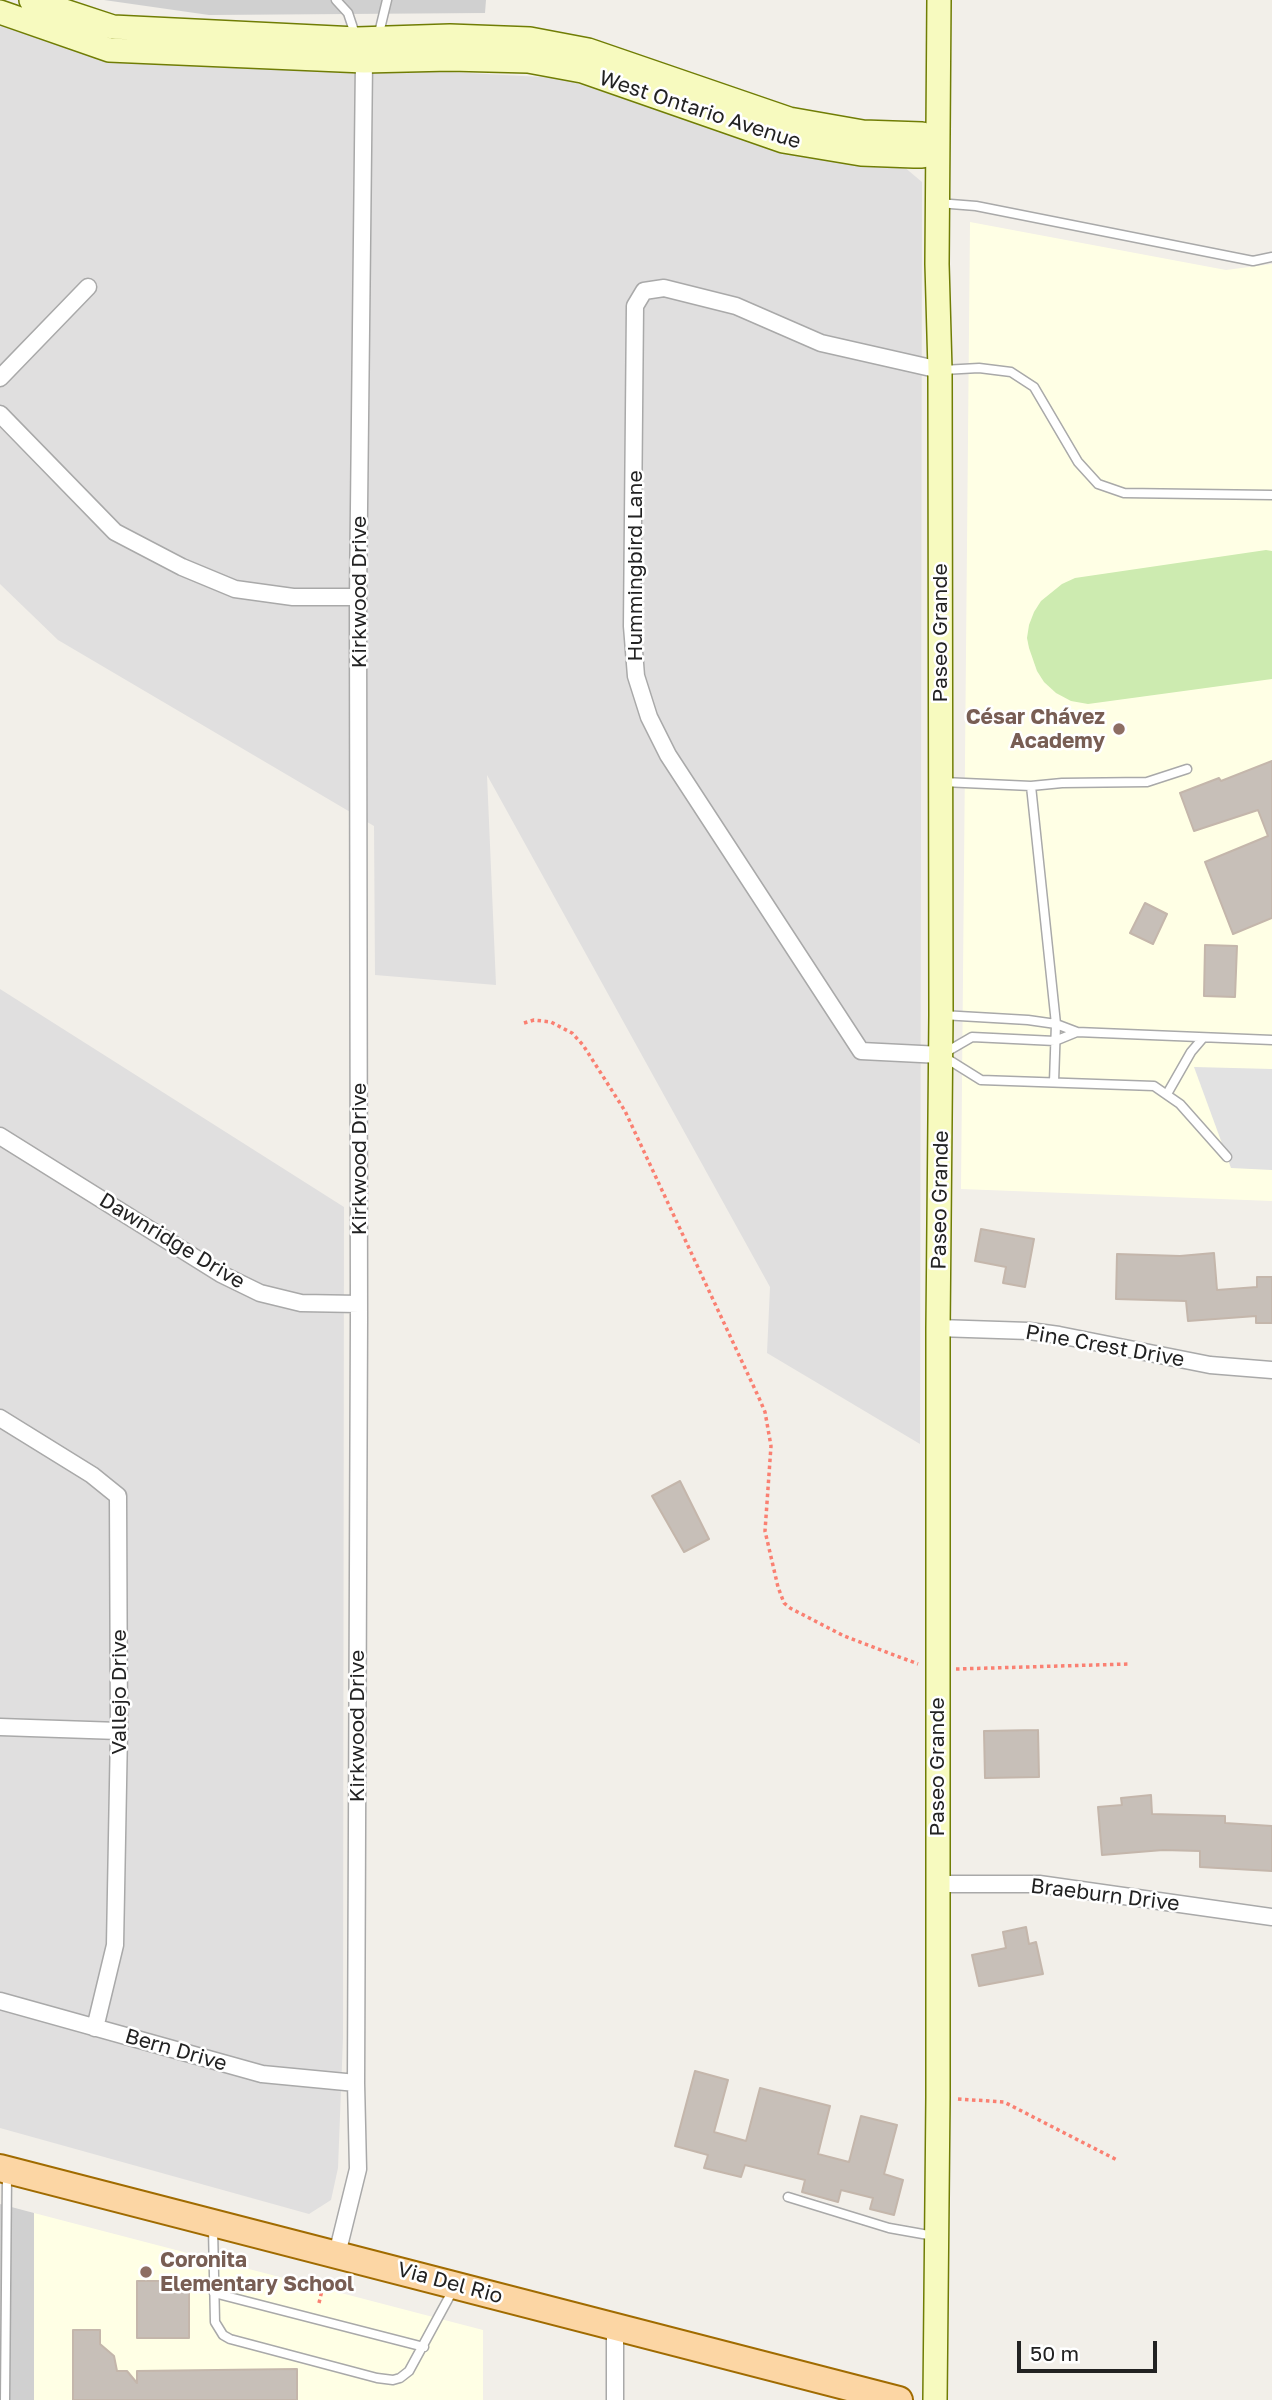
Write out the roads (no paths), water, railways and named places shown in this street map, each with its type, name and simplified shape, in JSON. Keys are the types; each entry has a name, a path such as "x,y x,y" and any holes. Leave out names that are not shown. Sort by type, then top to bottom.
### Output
{"main road":[{"name":"West Ontario Avenue","path":"0,12 109,50 364,61 528,61 582,71 783,141 807,146 861,154 922,156 937,145 922,134 863,132 789,119 588,50 553,43 517,38 367,38 113,27 31,0"},
{"name":"Paseo Grande","path":"936,2400 941,1055 940,370 937,203 939,0"},
{"path":"364,61 367,38"},
{"name":"Via Del Rio","path":"4,2168 899,2400"}],"street":[{"name":"Kirkwood Drive","path":"337,2254 358,2169 358,597 364,61"},
{"path":"0,378 88,287"},
{"name":"Hummingbird Lane","path":"940,370 821,343 736,306 664,288 644,291 635,306 632,626 636,676 649,717 668,755 861,1051 941,1055"},
{"path":"0,414 116,532 171,561 235,589 293,597 358,597"},
{"name":"Dawnridge Drive","path":"0,1136 231,1279 260,1293 302,1303 359,1304"},
{"name":"Pine Crest Drive","path":"938,1328 1029,1331 1210,1365 1272,1370"},
{"name":"Vallejo Drive","path":"0,1418 92,1475 118,1496 119,1731 115,1945 95,2028"},
{"path":"0,1727 119,1731"},
{"name":"Braeburn Drive","path":"937,1884 1039,1884 1272,1917"},
{"name":"Bern Drive","path":"0,2001 262,2074 356,2083"},
{"path":"615,2326 615,2400"}],"lane":[{"path":"337,0 367,38 387,0"},
{"path":"937,203 976,206 1253,261 1272,257"},
{"path":"940,370 979,368 1011,372 1034,387 1077,462 1098,484 1124,493 1272,495"},
{"path":"940,782 1031,786 1147,782 1187,769"},
{"path":"1031,786 1056,1024 1054,1082"},
{"path":"941,1015 1028,1020 1056,1024 1077,1032 1272,1041"},
{"path":"1077,1032 1055,1041 972,1037 941,1055 981,1080 1154,1086 1180,1104 1227,1157"},
{"path":"1167,1094 1191,1052 1203,1038"},
{"path":"4,2168 5,2400"},
{"path":"788,2197 889,2228 937,2237"},
{"path":"213,2222 215,2322 223,2335 376,2378 393,2380 410,2371 456,2285"},
{"path":"214,2293 424,2347"}],"place":[{"name":"César Chávez Academy","path":"1119,729"},
{"name":"Coronita Elementary School","path":"146,2272"}]}
